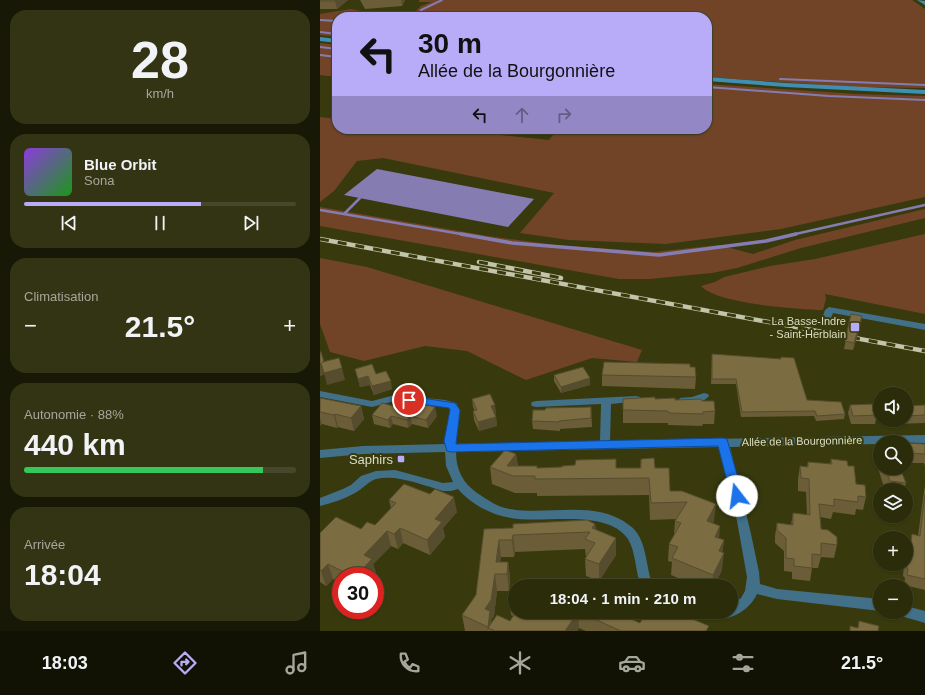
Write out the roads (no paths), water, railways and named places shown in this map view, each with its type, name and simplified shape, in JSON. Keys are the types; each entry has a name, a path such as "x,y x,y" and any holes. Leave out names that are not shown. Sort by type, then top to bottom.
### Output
{"main road":[{"path":"920,0 925,3"},
{"path":"320,39 332,40"},
{"path":"712,79 786,85 925,92"}],"street":[{"path":"826,324 829,310 925,327"},
{"path":"320,394 372,404 395,398 452,405 455,410 450,441 453,472 460,484 482,504 508,514 532,517 590,515 606,518 617,523 634,538 638,546 644,579"},
{"path":"674,400 693,401 704,396"},
{"path":"536,404 589,400 606,401 646,399"},
{"path":"605,445 606,401"},
{"name":"Allée de la Bourgonnière","path":"320,454 362,450 925,439"},
{"path":"723,442 741,510 754,577 753,588 747,600 738,607"},
{"path":"320,502 342,495 355,488 366,478 380,474 395,475 443,487 451,487 460,484"},
{"path":"753,588 778,594 873,604"},
{"path":"913,614 925,617"}],"waterway":[{"path":"420,12 421,10 442,0"},
{"path":"320,20 332,21"},
{"path":"320,32 332,33"},
{"path":"320,47 332,48"},
{"path":"320,55 332,56"},
{"path":"780,79 925,85"},
{"path":"712,87 829,96 925,100"},
{"path":"345,213 360,198"},
{"path":"791,235 925,205"},
{"path":"320,210 467,235"},
{"path":"461,234 512,243 659,255 766,241 796,234"}],"railway":[{"path":"320,239 925,351"},
{"path":"479,262 561,278"}],"place":[{"name":"La Basse-Indre - Saint-Herblain","path":"855,327"},
{"name":"Saphirs","path":"401,459"}]}
